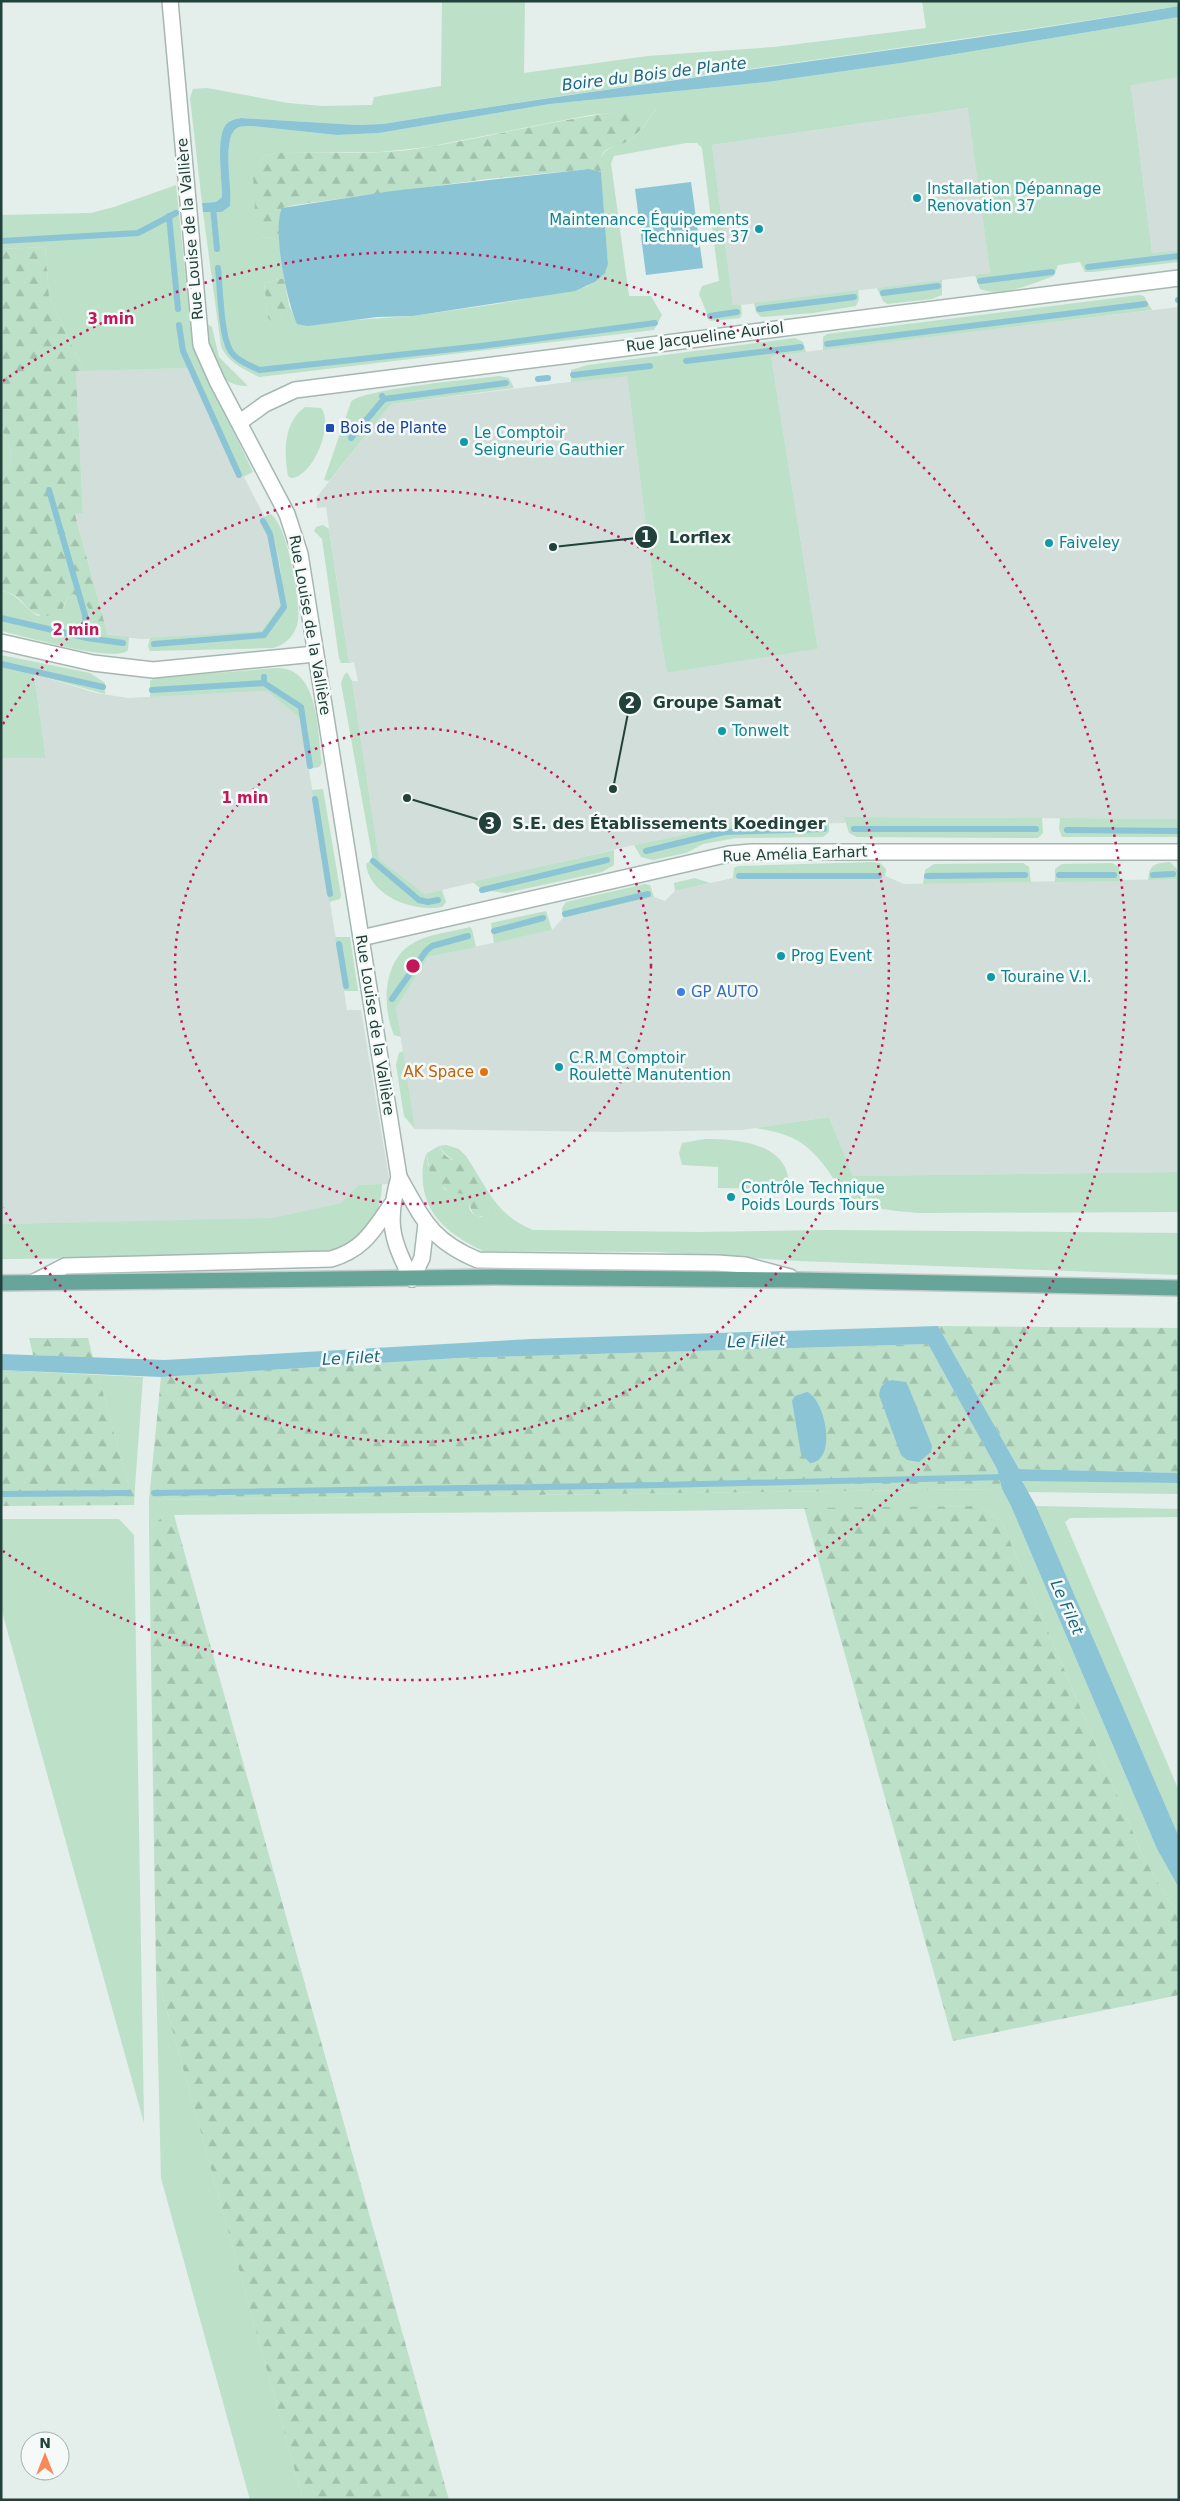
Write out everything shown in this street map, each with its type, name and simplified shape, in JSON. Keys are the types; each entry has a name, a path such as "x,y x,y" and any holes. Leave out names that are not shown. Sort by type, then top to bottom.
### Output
{"main road":[{"path":"1,1283 412,1279 799,1280 1179,1288"}],"street":[{"name":"Rue Louise de la Vallière","path":"170,1 200,339 208,363 240,422 295,535 400,1177 426,1224 448,1246 478,1260 717,1262 745,1265 799,1280"},
{"name":"Rue Jacqueline Auriol","path":"240,422 265,404 295,390 1179,278"},
{"path":"1,642 93,663 153,670 315,654"},
{"name":"Rue Amélia Earhart","path":"362,938 729,854 752,852 1179,852"},
{"name":"Rue Louise de la Vallière","path":"400,1177 391,1205 391,1223 397,1251 412,1279"},
{"name":"Rue Louise de la Vallière","path":"34,1282 65,1266 331,1259 349,1254 361,1244 391,1205"},
{"path":"412,1279 422,1258 426,1224"}],"shaded area":[{"path":"1179,77 1179,250 1152,253 1131,84"},
{"path":"969,108 990,274 733,306 712,145"},
{"path":"1179,307 1179,819 845,817 845,823 732,825 629,846 425,894 379,859 352,681 358,681 354,662 349,663 326,507 317,508 316,498 391,404 627,375 660,634 667,673 818,649 771,356"},
{"path":"187,368 271,529 278,551 283,602 261,631 144,639 108,636 75,513 83,512 76,371"},
{"path":"34,674 96,693 128,698 267,691 301,719 347,1010 361,1010 390,1184 358,1185 341,1203 274,1219 1,1224 1,758 46,757"},
{"path":"885,876 904,884 1179,879 1179,1172 853,1176 829,1117 742,1130 614,1132 415,1129 396,1008 428,957 552,930 563,918 654,897 665,901 675,891 733,878"}],"green space":[{"path":"442,1 525,1 524,73 648,56 774,47 926,28 922,1 1179,1 1179,6 383,124 357,125 241,118 230,121 222,132 220,160 222,197 216,202 202,203 190,98 193,89 207,88 288,103 322,106 372,105 374,97 441,86"},
{"path":"1179,17 1179,77 1131,85 1152,253 1179,250 1179,262 1085,272 1080,262 1058,265 1054,276 1027,286 998,292 980,289 975,275 990,273 968,108 712,145 733,305 741,305 742,314 740,318 710,321 699,294 702,286 719,281 702,148 697,143 686,143 614,156 611,163 629,296 651,296 662,315 654,330 259,377 232,361 221,346 203,212 222,212 230,206 228,162 230,140 233,132 239,127 251,126 337,135 379,133 550,104 767,82 901,63","holes":["656,109 635,136 627,142 610,148 600,160 608,264 595,282 586,287 497,304 413,316 297,324 289,305 277,320 268,318 264,283 284,278 281,241 261,236 256,229 259,164 264,156 276,153 380,152 427,147 590,115"]},
{"path":"656,108 642,128 631,139 605,151 602,155 601,172 589,169 487,179 294,205 282,208 281,241 261,236 256,229 253,174 264,156 276,153 372,153 409,150 599,115"},
{"path":"176,185 193,348 253,472 243,477 187,368 84,371 49,296 45,247 1,249 1,215 91,213"},
{"path":"45,247 49,296 84,371 76,371 83,513 75,514 108,636 94,634 90,610 83,601 73,594 67,599 60,614 48,616 33,612 18,598 1,591 1,480 9,469 11,455 8,442 1,430 1,249"},
{"path":"284,278 289,305 277,320 272,321 268,318 264,283"},
{"path":"942,280 942,295 932,299 887,304 883,301 877,288"},
{"path":"858,290 859,299 856,306 813,313 761,317 756,312 754,303"},
{"path":"1139,295 1144,296 1152,310 823,350 823,337 827,334"},
{"path":"209,325 212,327 219,357 248,386 236,385 227,381 215,367 211,357 205,326"},
{"path":"795,338 803,342 806,352 771,356 818,649 667,673 660,634 627,376 571,382 571,370 588,365"},
{"path":"499,376 509,378 514,388 391,404 329,481 324,480 351,402 359,397 396,389"},
{"path":"305,407 321,408 325,426 323,437 314,460 307,469 291,478 288,476 286,457 287,438 292,421"},
{"path":"1,430 8,442 11,455 9,469 1,480"},
{"path":"270,514 282,531 292,563 295,581 298,621 290,638 278,647 273,648 150,651 148,646 150,638 261,631 283,602 277,548 264,517"},
{"path":"323,525 329,529 349,663 341,663 339,658 322,539 314,531 316,527"},
{"path":"1,591 17,598 38,616 64,607 67,599 73,594 83,601 90,610 94,634 129,637 128,650 120,653 106,654 1,631"},
{"path":"1,655 90,673 105,683 105,694 34,674 46,758 1,758"},
{"path":"277,668 291,671 301,678 309,690 317,719 322,763 319,767 309,769 301,719 267,691 150,697 150,681 154,678"},
{"path":"347,672 352,681 379,859 425,894 442,890 446,902 442,907 419,907 395,900 384,893 369,876 366,864 372,860 372,855 341,683"},
{"path":"323,789 341,895 340,899 329,902 312,790"},
{"path":"844,817 1042,818 1043,833 1038,838 857,837 849,833"},
{"path":"1060,818 1179,819 1179,837 1062,837 1059,829"},
{"path":"829,823 829,832 823,837 736,838 703,844 686,853 653,860 641,857 634,845 732,825"},
{"path":"614,850 614,865 602,872 506,893 482,890 473,882"},
{"path":"1170,862 1177,869 1178,879 1148,880 1154,865"},
{"path":"880,863 886,869 885,876 733,878 734,868 738,866"},
{"path":"1023,863 1029,867 1031,882 923,884 925,870 934,864"},
{"path":"1112,863 1119,867 1120,881 1055,882 1055,869 1062,864"},
{"path":"695,878 710,883 675,891 674,883"},
{"path":"645,884 650,885 654,897 563,918 562,908 566,902"},
{"path":"546,911 552,930 494,943 491,923"},
{"path":"470,927 476,947 428,957 396,1008 401,1037 394,1035 388,1012 387,986 394,963 401,953 410,945 423,938"},
{"path":"335,937 350,937 358,991 344,991"},
{"path":"403,1051 415,1129 404,1116 396,1065 399,1053"},
{"path":"829,1117 853,1176 1179,1172 1179,1212 919,1213 893,1211 868,1205 848,1196 814,1153 806,1146 780,1133 756,1128"},
{"path":"705,1139 745,1142 771,1152 780,1160 787,1171 789,1186 786,1189 718,1188 718,1167 682,1165 679,1153 682,1143"},
{"path":"446,1145 459,1149 466,1156 493,1199 510,1217 533,1230 1179,1233 1179,1275 799,1261 657,1252 483,1251 443,1225 436,1217 425,1196 423,1172 427,1153 428,1165 444,1189 464,1194 467,1197 470,1210 476,1215 482,1217 489,1210 471,1180 439,1146"},
{"path":"439,1146 448,1158 466,1168 474,1177 489,1210 486,1216 473,1213 464,1194 450,1192 437,1183 430,1174 427,1153"},
{"path":"382,1184 380,1204 364,1232 352,1241 321,1252 286,1257 1,1259 1,1224 274,1218 341,1203 358,1185"},
{"path":"938,1326 1179,1328 1179,1473 1019,1469"},
{"path":"29,1338 88,1338 93,1358 33,1355"},
{"path":"928,1344 997,1469 1002,1489 149,1500 161,1377 458,1358"},
{"path":"1,1370 98,1375 129,1487 135,1487 134,1505 1,1506"},
{"path":"98,1375 143,1377 135,1487 129,1487"},
{"path":"1022,1480 1179,1483 1179,1494 1026,1492"},
{"path":"1002,1489 1011,1506 1157,1849 1179,1888 1179,1913 1165,1895 1143,1856 1001,1520 980,1506 671,1511 164,1515 149,1530 149,1500"},
{"path":"980,1506 1001,1520 1143,1856 1165,1895 1179,1913 1179,1995 953,2041 804,1508"},
{"path":"1036,1506 1179,1509 1179,1517 1070,1518 1065,1522 1179,1791 1179,1837"},
{"path":"164,1515 174,1515 449,2500 303,2500 156,1971 149,1530"},
{"path":"1,1519 119,1519 134,1535 144,2123 1,1608"},
{"path":"156,1971 303,2500 250,2500 161,2178"}],"water":[{"path":"1179,6 1179,17 901,63 767,82 550,104 379,133 337,135 251,126 239,127 233,132 230,140 228,162 230,206 222,212 203,212 202,203 216,202 222,197 220,160 222,132 230,121 241,118 357,125 383,124"},
{"path":"589,169 601,172 608,264 605,273 595,282 575,291 413,316 377,317 308,326 297,324 289,300 282,266 279,218 282,208 392,191"},
{"path":"691,182 703,268 646,275 635,189"},
{"name":"Le Filet","path":"938,1326 1019,1469 1179,1473 1179,1483 1022,1481 1036,1506 1179,1837 1179,1888 1157,1849 1011,1506 1002,1489 997,1469 928,1344 458,1358 161,1377 1,1370 1,1354 165,1360 532,1339"},
{"path":"892,1380 906,1382 932,1446 931,1452 919,1462 907,1460 901,1455 879,1395 882,1385"},
{"path":"807,1392 819,1406 826,1429 824,1452 819,1460 810,1463 801,1454 792,1401 795,1396"}],"waterway":[{"path":"213,207 217,249"},
{"name":"Boire du Bois de Plante","path":"1,241 138,233 176,213"},
{"path":"169,216 178,309"},
{"path":"1088,267 1179,256"},
{"path":"218,268 227,343 235,357 259,370 481,346 655,323"},
{"path":"980,281 1052,272"},
{"path":"883,293 938,286"},
{"path":"759,309 854,297"},
{"path":"827,344 1145,304"},
{"path":"710,316 737,312"},
{"path":"179,325 183,351 239,475"},
{"path":"686,361 801,347"},
{"path":"573,375 650,366"},
{"path":"538,379 548,378"},
{"path":"384,399 506,383"},
{"path":"351,438 384,399 382,396"},
{"path":"49,490 85,615 87,638"},
{"path":"154,644 264,635 284,607 270,534 263,521"},
{"path":"1,618 87,638 123,643"},
{"path":"1,664 103,687"},
{"path":"152,690 264,683 264,677"},
{"path":"264,683 301,707 310,766"},
{"path":"315,799 330,894"},
{"path":"646,851 724,832 824,829"},
{"path":"854,829 1036,829"},
{"path":"1067,830 1179,831"},
{"path":"482,890 607,860"},
{"path":"373,861 419,900 428,902 438,900"},
{"path":"1153,875 1173,874"},
{"path":"927,876 1025,875"},
{"path":"1059,875 1114,875"},
{"path":"739,876 879,876"},
{"path":"565,914 648,894"},
{"path":"494,931 543,918"},
{"path":"392,999 426,951 432,946 468,936"},
{"path":"339,944 346,986"},
{"path":"154,1493 660,1485 1005,1477"},
{"path":"1,1494 128,1493"}],"place":[{"name":"Installation Dépannage Renovation 37","path":"917,198"},
{"name":"Maintenance Équipements Techniques 37","path":"759,229"},
{"name":"Bois de Plante","path":"330,428"},
{"name":"Le Comptoir Seigneurie Gauthier","path":"464,442"},
{"name":"Faiveley","path":"1049,543"},
{"name":"Lorflex","path":"553,547"},
{"name":"Tonwelt","path":"722,731"},
{"name":"Groupe Samat","path":"613,789"},
{"name":"S.E. des Établissements Koedinger","path":"407,798"},
{"name":"Prog Event","path":"781,956"},
{"name":"Touraine V.I.","path":"991,977"},
{"name":"GP AUTO","path":"681,992"},
{"name":"C.R.M Comptoir Roulette Manutention","path":"559,1067"},
{"name":"AK Space","path":"484,1072"},
{"name":"Contrôle Technique Poids Lourds Tours","path":"731,1197"}]}
